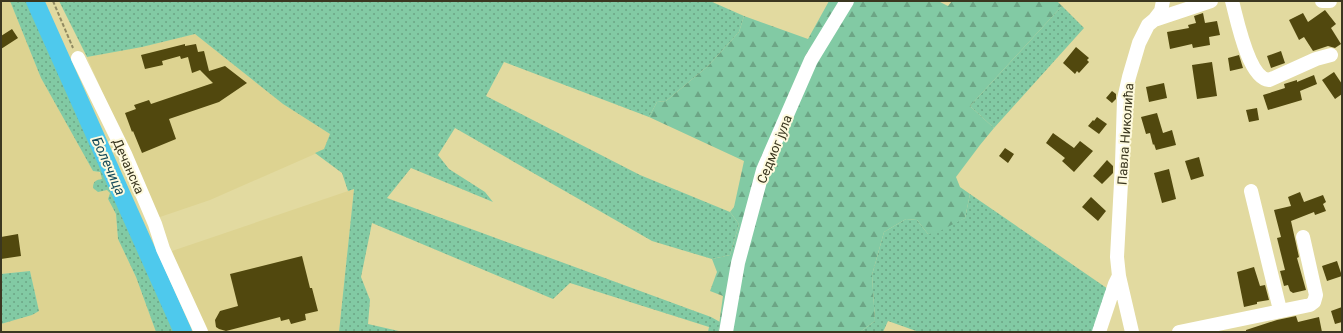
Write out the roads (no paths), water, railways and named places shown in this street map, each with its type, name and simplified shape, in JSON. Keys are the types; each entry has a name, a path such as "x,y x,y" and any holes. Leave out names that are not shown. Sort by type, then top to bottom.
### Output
{"street":[{"name":"Седмог јула","path":"726,332 738,263 763,170 811,60 847,1"},
{"name":"Павла Николића","path":"1132,332 1116,257 1122,164 1124,99 1139,43 1148,25 1161,11 1163,1"},
{"path":"1154,20 1211,1"},
{"path":"1232,1 1244,46 1255,70 1261,78 1269,80 1316,59 1331,55"},
{"path":"1322,1 1330,1"},
{"name":"Дечанска","path":"78,58 125,154 163,249 201,332"},
{"path":"1251,191 1280,310"},
{"path":"1179,332 1310,305 1314,302 1316,295 1303,237"},
{"path":"1099,332 1119,276"}],"waterway":[{"name":"Болечица","path":"35,1 183,332"}]}
